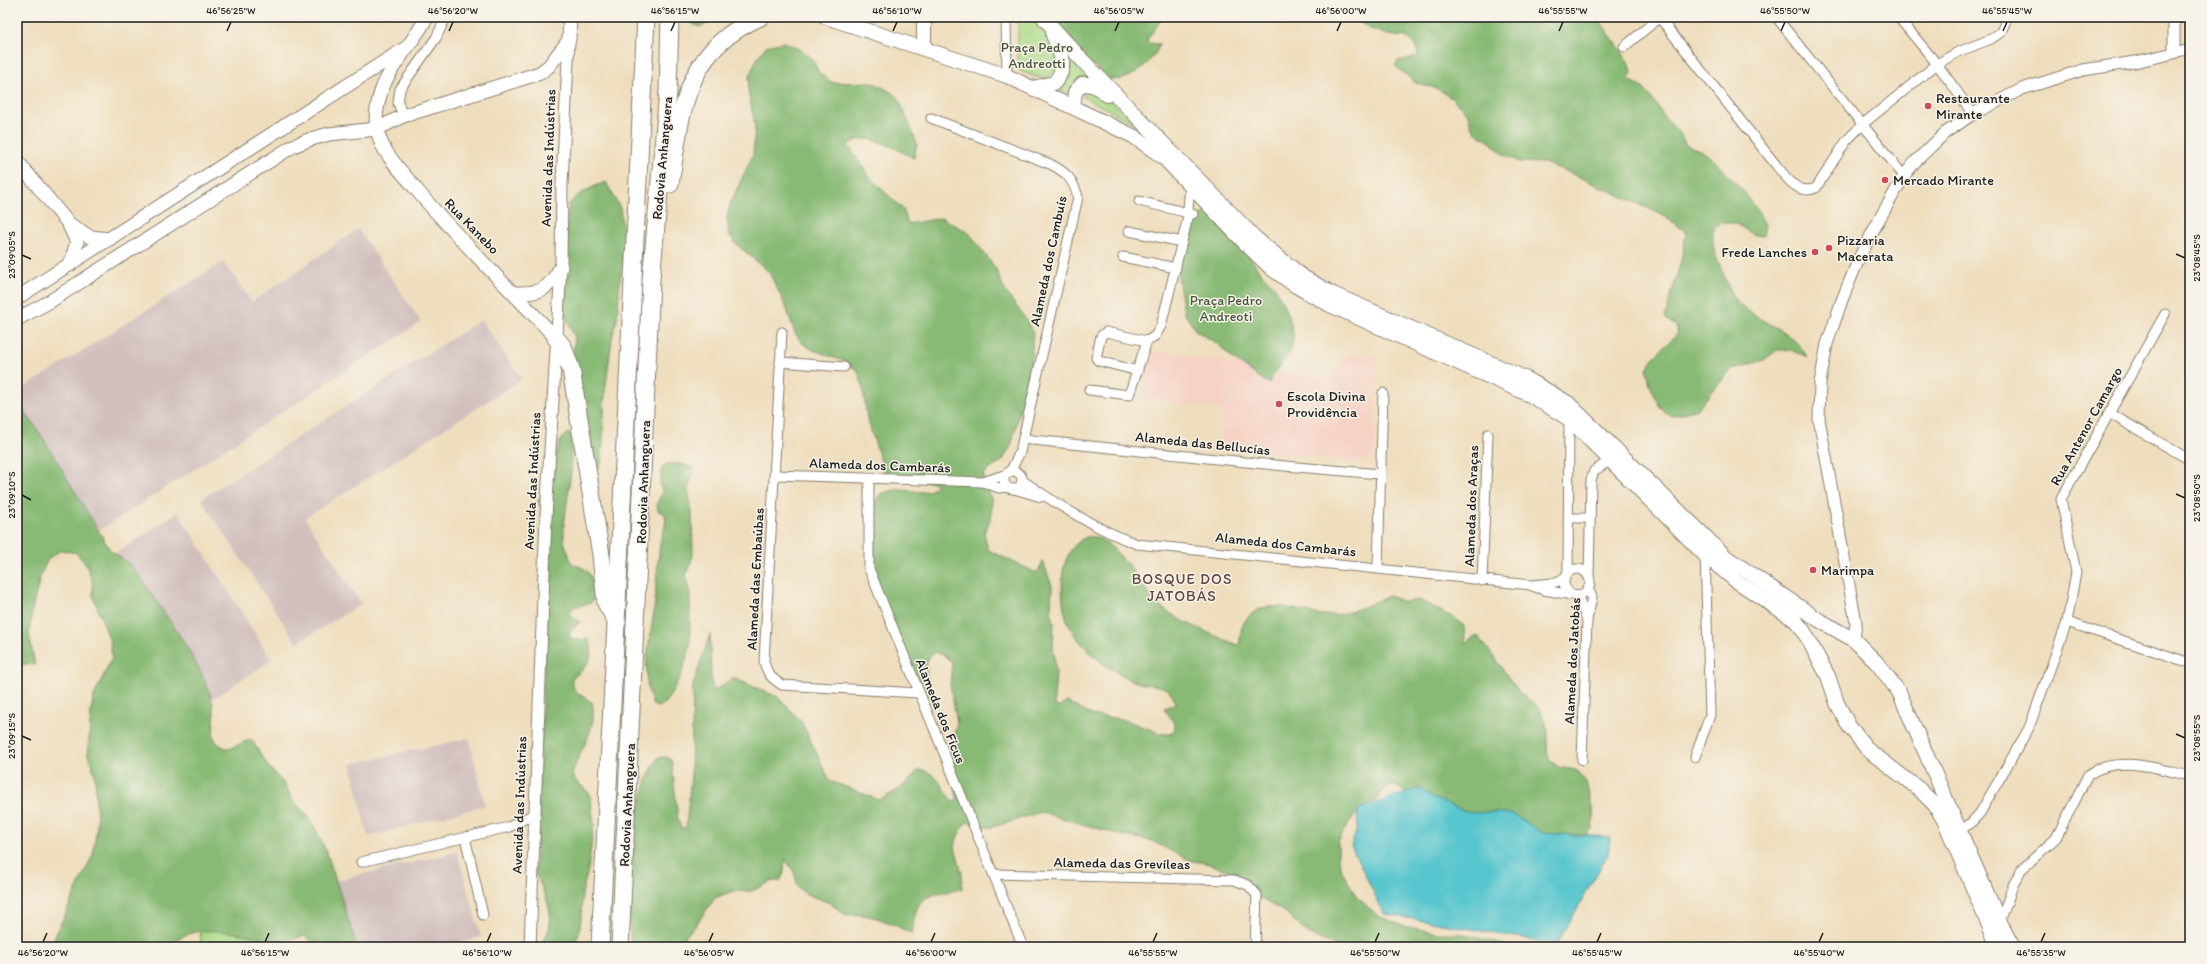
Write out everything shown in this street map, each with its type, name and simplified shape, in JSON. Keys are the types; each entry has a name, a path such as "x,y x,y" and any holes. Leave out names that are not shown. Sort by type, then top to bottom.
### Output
{"highway":[{"name":"Rodovia Anhanguera","path":"600,947 646,17"},
{"name":"Rodovia Anhanguera","path":"620,947 651,280 668,92 670,17"},
{"path":"651,280 682,112 691,82 714,47 743,24 760,17"},
{"path":"556,338 563,347 571,369 601,555 606,603 617,622"}],"main road":[{"path":"377,129 377,110 380,94 394,64 427,17"},
{"name":"Avenida das Indústrias","path":"569,40 570,17"},
{"path":"826,17 1007,76 1134,136 1163,157 1209,206 1271,268 1296,286 1328,304 1530,394 1568,419 1705,555 1735,580 1795,620 1803,630 1828,676 1837,703 1849,726 1868,750 1919,789 1935,806 1955,833 2013,947"},
{"path":"924,17 924,48"},
{"path":"1033,88 1054,82 1062,70 1062,56 1045,20"},
{"path":"1045,20 1255,238 1303,277 1333,294 1527,379 1568,403 1726,557 1799,607 1854,640 1877,663 1900,692 1937,778 1955,833 1998,947"},
{"path":"17,319 49,302 293,146 329,134 377,129 403,116 540,74 549,66 569,40"},
{"path":"17,298 153,212 404,49"},
{"path":"1072,107 1077,88 1082,84 1090,84 1099,88 1127,113 1152,132"},
{"name":"Rua Kanebo","path":"377,129 381,143 393,161 434,210 556,338"},
{"path":"17,161 68,223 76,242 76,248 70,265"},
{"path":"153,212 164,229"},
{"path":"68,223 90,237 110,239"},
{"path":"514,293 539,292 547,287 560,267"},
{"path":"37,286 49,302"},
{"path":"1919,789 1931,785 1937,778"}],"street":[{"path":"403,116 398,103 400,89 436,38 446,17"},
{"path":"1006,17 1007,76"},
{"path":"1624,47 1660,17 1792,184 1801,190 1809,191 1816,188 1826,175 1847,140 1863,124 1937,64 1958,52 1991,39 2001,32 2005,23 2004,17"},
{"path":"1776,17 1904,176"},
{"path":"1898,17 1937,64 1973,114"},
{"path":"2174,17 2174,53"},
{"name":"Avenida das Indústrias","path":"530,947 546,517 560,267 562,183 569,40"},
{"path":"1854,640 1856,623 1819,419 1820,383 1827,344 1842,300 1860,256 1904,176 1934,142 1973,114 2022,89 2083,70 2134,62 2190,49"},
{"name":"Alameda dos Cambuís","path":"932,118 1050,164 1065,172 1074,183 1078,197 1020,452 1021,478"},
{"path":"1089,390 1129,395 1147,341 1155,336 1161,326 1189,216 1190,186"},
{"path":"1139,201 1189,216 1209,206"},
{"path":"1129,231 1182,242"},
{"path":"1122,257 1176,268"},
{"name":"Rua Antenor Camargo","path":"1955,833 1970,824 1980,813 2029,728 2067,622 2076,572 2061,499 2165,314"},
{"name":"Alameda das Embaúbas","path":"782,332 764,661 766,672 773,679 782,684 918,693"},
{"path":"1138,371 1099,361 1096,358 1100,336 1106,332 1147,341"},
{"path":"780,362 844,367"},
{"path":"1378,568 1380,474 1384,393"},
{"path":"2109,413 2190,460"},
{"path":"1566,576 1569,518 1568,419"},
{"name":"Alameda dos Araças","path":"1482,580 1488,434"},
{"name":"Alameda das Bellucías","path":"1023,439 1285,466 1380,474"},
{"name":"Alameda dos Cambuís","path":"1008,473 1020,452"},
{"name":"Alameda dos Jatobás","path":"1582,760 1586,620 1592,597 1588,588 1591,480 1594,471 1609,461"},
{"path":"1016,472 1021,478 1020,486 1011,488 1004,480 1008,473 1016,472"},
{"name":"Alameda dos Cambarás","path":"983,482 1008,473"},
{"name":"Alameda dos Cambarás","path":"775,475 983,482 999,488 1011,488 1048,499"},
{"name":"Alameda dos Cambarás","path":"1021,478 1048,499 1115,535 1137,544 1531,585 1553,583 1566,576"},
{"name":"Alameda dos Fícus","path":"869,479 869,568 918,693 994,874 1022,947"},
{"path":"1569,518 1590,518"},
{"path":"1695,757 1710,715 1705,555"},
{"name":"Alameda dos Jatobás","path":"1588,588 1581,594 1575,595 1568,592 1564,586 1566,576 1572,570 1582,570 1589,578"},
{"name":"Alameda dos Cambarás","path":"1531,585 1544,590 1575,595"},
{"path":"1575,595 1586,620"},
{"path":"2067,622 2190,663"},
{"path":"2000,923 2013,885 2021,870 2056,838 2088,775 2097,768 2112,764 2140,766 2190,776"},
{"path":"361,862 509,827 534,814"},
{"path":"465,837 483,915"},
{"name":"Alameda das Grevíleas","path":"994,874 1234,880 1248,885 1257,894 1255,947"}],"shaded area":[{"path":"358,229 421,322 94,534 17,411 17,392 223,262 252,302"},
{"path":"481,320 522,379 305,518 361,604 297,643 201,499"},
{"name":"Escola Divina Providência","path":"1150,350 1306,375 1337,377 1339,355 1379,356 1377,367 1374,452 1370,460 1362,462 1220,446 1223,410 1143,398"},
{"path":"178,512 272,660 211,700 115,554"},
{"path":"469,738 485,805 368,837 351,764"},
{"path":"457,852 481,937 443,947 351,947 333,881"}],"green space":[{"path":"687,17 723,17 699,27 691,23"},
{"name":"Praça Pedro Andreotti","path":"1018,17 1034,17 1056,48 1058,69 1048,77 1036,77 1018,70"},
{"path":"1055,17 1163,17 1147,40 1148,43 1159,44 1158,49 1150,60 1132,75 1121,79 1109,79 1074,48"},
{"path":"1351,17 1598,17 1625,57 1632,73 1629,78 1631,81 1642,87 1650,96 1668,122 1679,132 1686,145 1702,151 1713,159 1745,193 1758,211 1765,225 1763,236 1753,234 1734,223 1720,223 1715,227 1713,235 1713,245 1716,256 1736,301 1754,315 1793,339 1801,347 1807,357 1791,350 1777,350 1764,360 1731,370 1697,409 1674,416 1666,414 1660,407 1650,385 1647,370 1652,359 1678,333 1676,326 1665,317 1684,250 1686,232 1663,215 1568,172 1544,163 1519,162 1503,154 1490,142 1476,133 1471,126 1468,114 1450,97 1438,89 1416,83 1395,66 1398,61 1417,57 1418,54 1415,46 1406,37 1388,35 1368,28"},
{"path":"784,42 811,57 819,73 833,83 871,82 898,97 917,144 914,158 881,142 872,140 863,139 848,145 870,178 903,209 908,224 942,218 969,233 996,269 1005,291 1025,318 1033,333 1031,365 1011,446 1002,461 983,474 992,502 991,517 984,533 988,550 1037,573 1043,561 1052,586 1051,611 1054,622 1053,647 1056,672 1055,706 1059,707 1067,702 1091,715 1122,719 1163,734 1171,734 1175,729 1173,721 1164,708 1176,704 1170,692 1162,687 1131,680 1110,669 1083,645 1075,636 1067,621 1062,585 1064,567 1074,546 1081,540 1091,537 1102,540 1114,549 1125,561 1154,600 1169,613 1208,633 1237,645 1240,643 1241,629 1248,617 1257,610 1267,607 1289,608 1323,615 1334,615 1355,610 1389,596 1405,602 1419,600 1454,618 1464,626 1465,643 1475,636 1479,637 1519,692 1540,709 1548,731 1547,751 1550,760 1558,767 1576,770 1586,782 1594,816 1592,829 1583,838 1566,843 1437,816 1394,784 1384,790 1376,800 1351,819 1338,842 1338,858 1342,871 1357,897 1378,916 1408,927 1438,933 1463,934 1511,947 1338,947 1309,935 1285,912 1259,898 1245,879 1238,874 1209,864 1189,860 1152,841 1120,835 1041,812 993,827 983,827 968,822 964,824 957,838 955,847 962,873 962,889 940,893 923,900 916,910 912,934 880,919 863,915 846,915 830,903 804,893 798,887 794,872 785,859 784,873 780,881 772,881 752,891 730,892 715,898 695,926 675,947 631,947 630,904 633,849 642,796 649,774 658,758 666,757 671,760 678,820 682,829 686,827 691,776 693,685 710,634 711,678 713,689 715,690 733,678 778,697 801,721 830,781 880,800 905,785 917,771 923,771 929,772 938,780 952,801 956,802 957,799 950,749 957,723 950,684 952,663 944,655 934,652 930,656 926,666 929,697 927,696 897,643 872,572 870,511 880,494 892,490 925,492 934,488 937,483 893,476 884,471 867,418 862,383 858,371 846,362 813,350 802,343 795,333 786,307 769,272 736,244 729,234 727,218 730,204 753,155 755,125 748,91 749,76 758,57 766,46"},
{"name":"Praça Pedro Andreotti","path":"1072,54 1095,78 1084,77 1078,81 1072,96 1059,89 1070,78"},
{"name":"Praça Pedro Andreotti","path":"1087,87 1105,96 1140,126 1083,97 1083,92"},
{"path":"606,182 620,208 624,238 617,318 612,339 605,392 602,460 599,468 595,471 573,355 575,338 567,320 561,293 569,204 586,191"},
{"name":"Praça Pedro Andreoti","path":"1215,209 1258,269 1274,287 1290,320 1293,334 1292,346 1269,384 1232,358 1218,344 1196,331 1184,313 1177,270 1186,230 1193,220 1202,214"},
{"path":"17,401 41,435 110,550 127,562 138,574 183,642 204,679 211,697 214,712 214,735 217,743 229,749 251,739 268,766 283,783 294,802 306,814 314,826 327,853 357,947 312,947 311,942 305,936 281,940 219,931 205,931 192,933 178,938 166,947 52,947 51,945 93,854 97,825 95,774 88,755 91,710 94,696 112,657 110,641 93,596 92,579 86,564 76,553 61,550 48,559 41,574 33,605 29,634 35,665 25,664 17,667"},
{"path":"571,433 571,472 564,526 564,541 572,564 579,566 590,574 595,595 591,603 574,607 569,613 570,616 580,622 570,631 570,638 574,640 588,639 591,651 589,662 572,678 572,683 578,693 592,702 593,711 591,730 572,774 575,780 590,794 594,824 588,870 582,893 581,920 578,936 573,947 538,947 545,938 549,929 550,920 550,911 544,892 535,873 547,599 552,578 550,574 547,510 537,501 550,484 560,442 566,434"},
{"path":"667,464 681,464 694,468 688,490 692,512 693,556 686,575 690,589 690,647 681,675 670,696 664,704 658,707 653,705 649,694 647,682 647,658 654,611 660,544 666,522 665,514 658,511 657,504 662,491 660,484 662,467"},
{"path":"277,915 281,947 201,947 200,927"}],"water":[{"path":"1420,788 1433,798 1470,813 1491,812 1513,814 1543,833 1610,837 1608,854 1557,944 1384,914 1351,846 1357,829 1358,809"}],"place":[{"name":"Restaurante Mirante","path":"1928,106"},
{"name":"Mercado Mirante","path":"1885,180"},
{"name":"Pizzaria Macerata","path":"1829,248"},
{"name":"Frede Lanches","path":"1815,252"},
{"name":"Escola Divina Providência","path":"1279,404"},
{"name":"Marimpa","path":"1813,570"}],"district":[{"name":"BOSQUE DOS JATOBÁS","path":"1182,588"}]}
